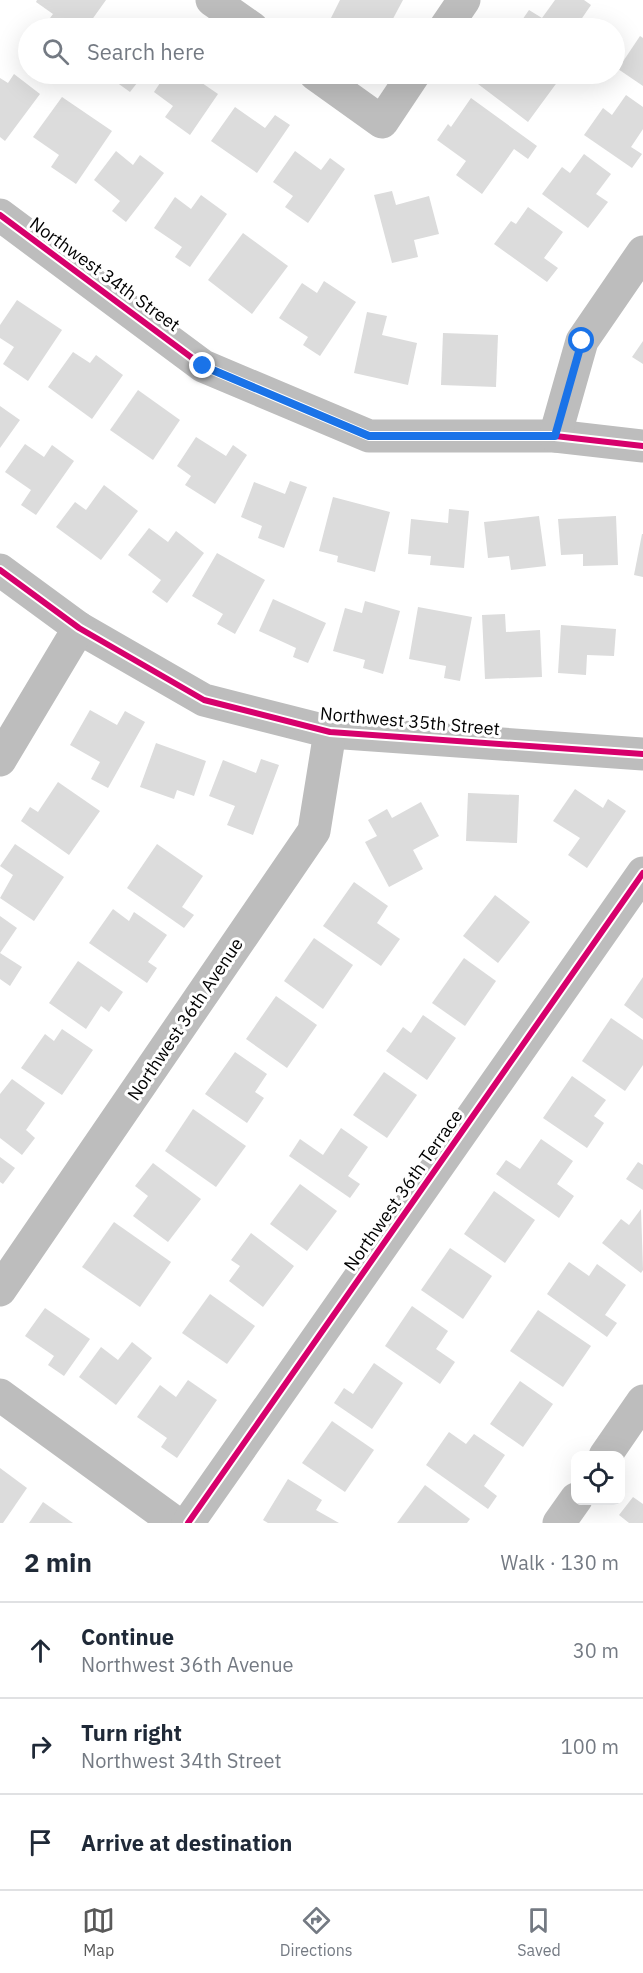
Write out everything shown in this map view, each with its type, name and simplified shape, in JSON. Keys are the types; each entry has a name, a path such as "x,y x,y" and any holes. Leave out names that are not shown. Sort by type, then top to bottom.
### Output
{"street":[{"path":"212,0 238,18"},
{"path":"452,18 464,0"},
{"path":"329,84 382,122 407,84"},
{"name":"Northwest 34th Street","path":"0,215 203,366 369,436 555,436 643,446"},
{"path":"555,436 582,341 643,252"},
{"name":"Northwest 35th Street","path":"0,570 79,628 204,700 330,732 643,754"},
{"path":"0,760 79,628"},
{"name":"Northwest 36th Avenue","path":"0,1290 314,831 330,732"},
{"name":"Northwest 36th Terrace","path":"188,1523 643,873"},
{"path":"0,1395 176,1523"},
{"path":"608,1451 643,1401"},
{"path":"559,1523 572,1505"}],"building":[{"path":"37,0 106,0 93,18 50,18 53,14 36,2"},
{"path":"340,0 403,0 393,18 331,18"},
{"path":"555,0 584,0 591,5 582,18 542,18"},
{"path":"529,10 542,18 524,18"},
{"path":"640,36 643,38 643,86 625,74 625,58"},
{"path":"14,74 18,77 18,84 27,84 40,94 5,141 0,137 0,78 8,83"},
{"path":"119,84 136,84 130,92"},
{"path":"159,84 204,84 218,94 190,135 165,117 173,106 154,92"},
{"path":"478,84 556,84 528,122"},
{"path":"626,95 643,107 643,129 631,147 642,154 632,168 584,135 603,108 612,115"},
{"path":"62,97 112,131 76,184 51,167 59,155 33,137"},
{"path":"471,98 537,146 528,159 514,149 482,194 456,175 466,161 437,140 448,124 451,127"},
{"path":"235,107 265,128 275,115 290,125 257,173 211,141"},
{"path":"116,151 133,165 140,155 164,173 126,222 112,211 120,201 94,180"},
{"path":"295,151 321,170 330,158 345,169 308,223 285,207 293,196 273,182"},
{"path":"584,154 611,174 596,194 608,202 588,228 542,194 562,167 570,173"},
{"path":"392,191 396,205 429,196 439,234 414,240 418,257 392,263 374,195"},
{"path":"201,195 227,214 190,267 175,257 182,247 154,228 175,197 191,209"},
{"path":"528,207 563,232 544,258 558,268 547,282 494,244 511,221 516,224"},
{"path":"243,233 288,266 252,314 208,280"},
{"path":"324,281 356,302 320,356 303,345 308,337 279,318 302,283 317,293"},
{"path":"17,300 62,330 28,381 3,364 14,347 0,338 0,325"},
{"path":"367,312 387,316 382,335 417,343 408,385 354,373"},
{"path":"443,333 498,335 496,387 441,385"},
{"path":"643,341 643,364 632,357"},
{"path":"73,352 90,363 96,355 123,375 92,419 48,387"},
{"path":"138,390 180,420 153,460 110,430"},
{"path":"0,406 20,420 0,448"},
{"path":"196,437 226,456 233,445 247,455 215,504 185,485 191,476 177,466"},
{"path":"25,444 44,457 52,445 74,461 36,515 21,505 31,490 5,472"},
{"path":"290,481 307,487 284,548 258,538 262,526 241,517 254,482 285,494"},
{"path":"104,485 138,511 101,560 56,527 75,502 86,510"},
{"path":"333,497 390,512 375,572 337,562 338,556 319,551"},
{"path":"449,509 469,511 464,568 430,565 431,556 408,554 411,519 448,523"},
{"path":"539,516 546,566 511,570 509,556 488,558 484,522"},
{"path":"616,516 618,565 583,566 583,554 561,555 558,519"},
{"path":"149,528 168,542 176,531 204,553 167,603 152,592 161,580 128,555"},
{"path":"643,534 643,577 634,575"},
{"path":"217,553 265,580 235,634 217,624 223,614 192,596"},
{"path":"273,599 326,623 308,663 293,657 296,648 259,631"},
{"path":"365,601 400,611 383,674 363,668 365,660 333,651 345,608 362,613"},
{"path":"418,607 472,617 460,681 444,678 446,666 409,659"},
{"path":"505,614 506,632 540,630 542,677 485,679 482,615"},
{"path":"561,625 616,629 614,656 587,655 586,675 558,673"},
{"path":"90,710 117,725 125,711 145,722 108,788 91,779 100,762 70,745"},
{"path":"156,743 206,761 194,796 177,790 174,799 140,787"},
{"path":"261,759 279,765 253,835 227,825 235,806 209,796 223,760 256,773"},
{"path":"58,782 100,811 69,855 21,821 30,807 38,812"},
{"path":"575,789 603,808 608,799 626,811 587,868 568,855 580,838 553,821"},
{"path":"468,793 519,795 517,843 466,841"},
{"path":"421,802 439,836 413,850 423,869 389,887 365,842 377,836 368,820 387,809 392,818"},
{"path":"15,844 64,877 34,921 0,898 13,875 0,866"},
{"path":"157,844 203,876 182,907 194,915 184,928 127,888"},
{"path":"354,882 388,906 377,923 400,939 381,966 323,926"},
{"path":"495,895 530,922 498,963 463,936"},
{"path":"113,909 129,921 134,912 167,935 148,962 157,968 147,983 89,943"},
{"path":"0,916 17,928 0,953"},
{"path":"314,938 353,965 323,1009 284,981"},
{"path":"0,953 22,967 10,986 0,979"},
{"path":"464,958 496,981 465,1026 432,1003"},
{"path":"78,961 123,992 109,1012 101,1006 86,1029 49,1003"},
{"path":"643,977 643,1019 624,1005"},
{"path":"276,996 317,1025 287,1068 246,1039"},
{"path":"423,1015 456,1038 427,1080 386,1051 403,1027 411,1033"},
{"path":"611,1018 643,1040 643,1065 625,1091 582,1061"},
{"path":"62,1029 93,1050 62,1095 21,1068 45,1034 54,1041"},
{"path":"235,1052 267,1074 255,1092 264,1098 247,1123 205,1094"},
{"path":"384,1072 417,1095 387,1138 353,1115"},
{"path":"572,1076 606,1100 594,1116 604,1123 587,1148 543,1118"},
{"path":"12,1079 45,1103 26,1130 35,1138 22,1155 0,1138 0,1094"},
{"path":"193,1109 246,1146 216,1187 165,1151"},
{"path":"341,1128 368,1147 348,1176 360,1184 350,1198 289,1156 300,1139 323,1155"},
{"path":"541,1139 573,1161 557,1184 574,1196 559,1218 496,1174 506,1160 520,1169"},
{"path":"0,1157 15,1168 3,1184 0,1182"},
{"path":"638,1162 643,1165 643,1190 626,1179"},
{"path":"153,1163 201,1199 168,1242 133,1216 148,1196 135,1186"},
{"path":"300,1184 337,1211 307,1251 270,1224"},
{"path":"494,1191 535,1220 505,1263 464,1234"},
{"path":"641,1209 643,1270 641,1273 602,1243 621,1219 629,1225"},
{"path":"114,1222 171,1262 140,1307 82,1267"},
{"path":"251,1233 294,1266 263,1307 229,1281 240,1266 231,1260"},
{"path":"450,1248 492,1276 463,1319 421,1290"},
{"path":"569,1262 589,1276 597,1264 626,1285 605,1315 617,1323 607,1337 547,1294"},
{"path":"210,1294 255,1326 227,1364 182,1333"},
{"path":"412,1306 448,1331 436,1349 455,1362 440,1384 385,1346"},
{"path":"45,1308 90,1339 64,1376 48,1365 54,1356 25,1336"},
{"path":"538,1310 591,1346 563,1387 510,1351"},
{"path":"132,1342 152,1358 116,1405 79,1377 101,1347 118,1360"},
{"path":"374,1363 403,1383 372,1429 334,1403 344,1388 353,1394"},
{"path":"188,1380 217,1400 177,1458 161,1447 167,1438 137,1417 160,1385 176,1397"},
{"path":"520,1381 553,1404 523,1447 490,1424"},
{"path":"332,1421 374,1450 345,1492 302,1463"},
{"path":"449,1432 466,1444 474,1434 505,1455 484,1486 497,1496 488,1509 426,1465"},
{"path":"0,1468 27,1488 3,1523 0,1523"},
{"path":"288,1479 322,1500 316,1510 339,1523 268,1523 263,1520"},
{"path":"425,1485 470,1519 467,1523 397,1523"},
{"path":"633,1497 643,1504 643,1523 629,1523 619,1515"},
{"path":"43,1502 73,1523 29,1523"}],"cycle path":[{"path":"0,215 203,366 369,436 555,436 643,446"},
{"path":"0,570 79,628 204,700 330,732 643,754"},
{"path":"188,1523 643,873"}],"route":[{"path":"203,366 369,436 555,436 582,341"}]}
